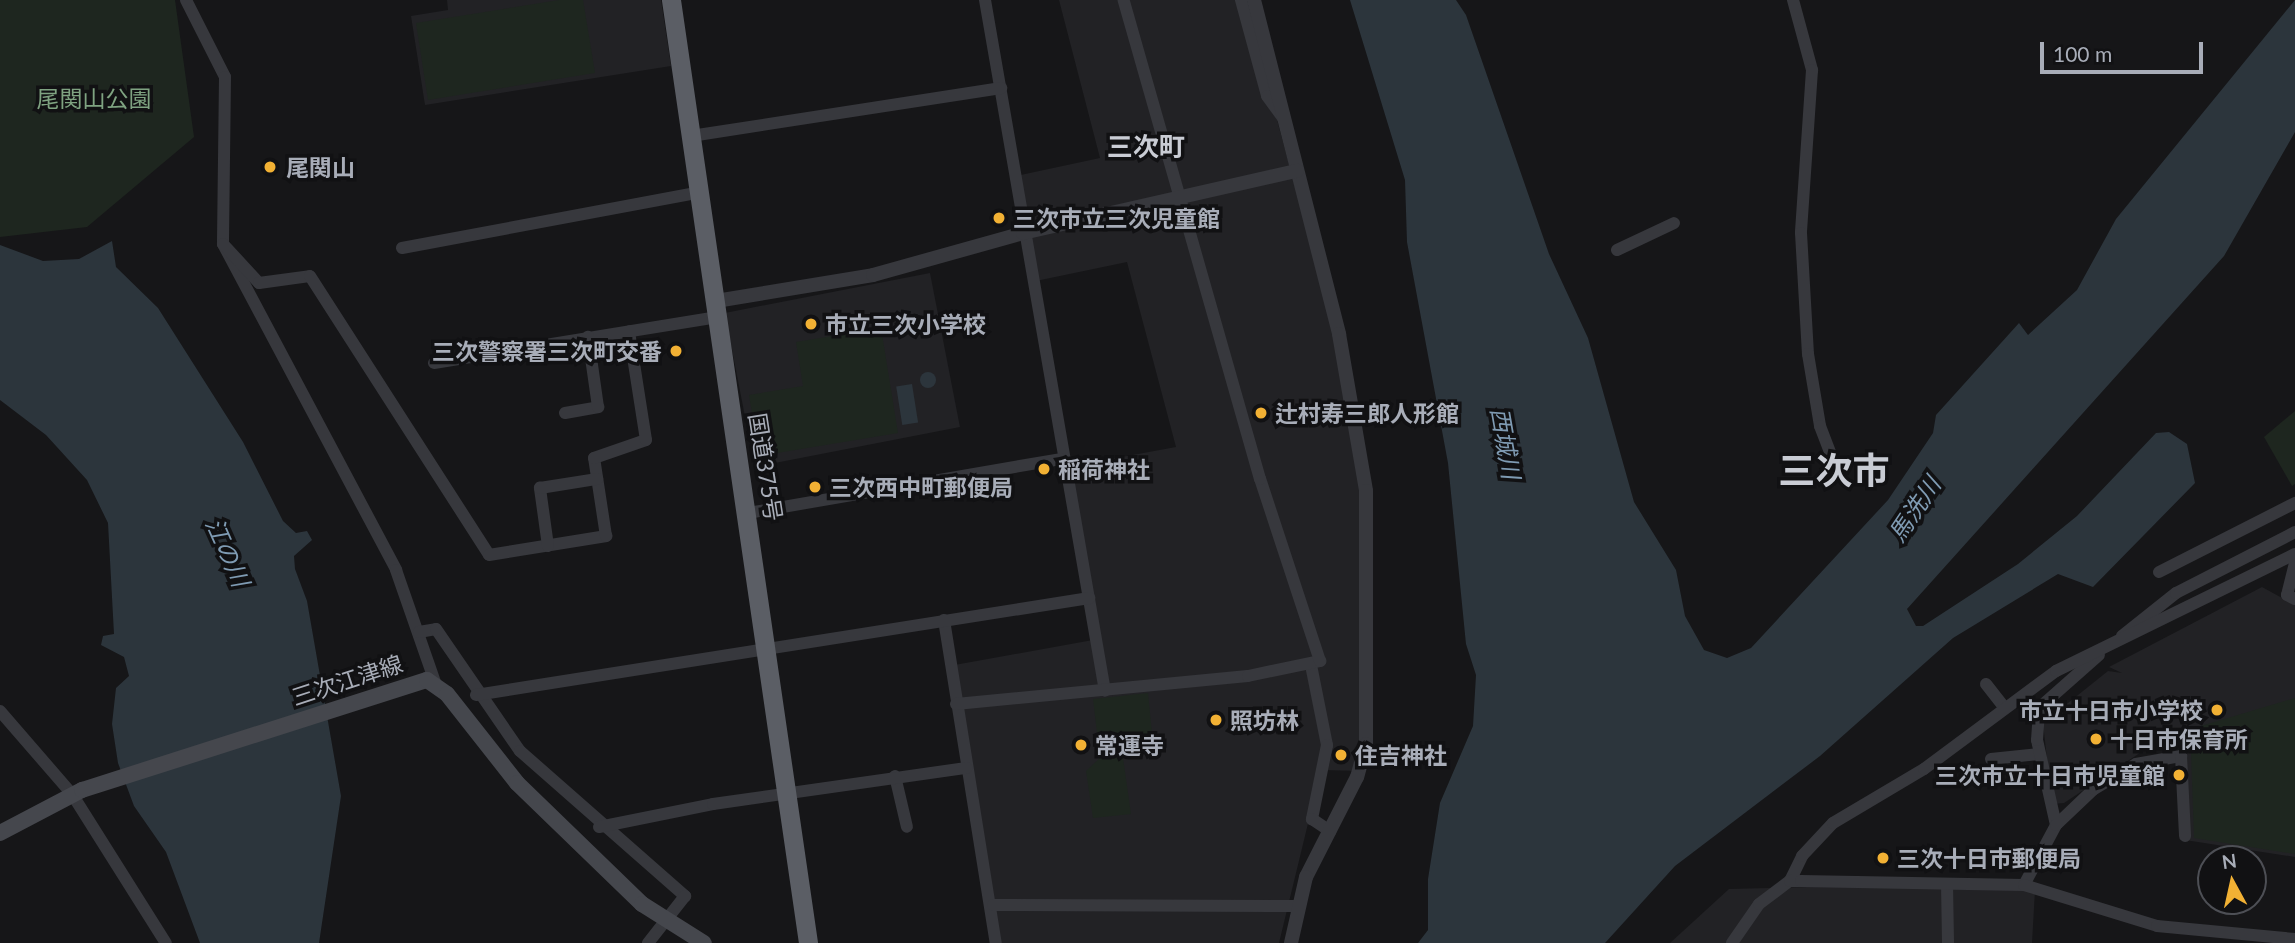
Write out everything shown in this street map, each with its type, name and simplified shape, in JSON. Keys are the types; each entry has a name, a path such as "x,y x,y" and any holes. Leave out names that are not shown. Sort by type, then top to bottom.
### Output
{"highway":[{"name":"国道375号","path":"671,0 769,649 808,943"}],"main road":[{"name":"三次江津線","path":"0,833 77,792 407,684 435,682 517,783 663,920 704,943"}],"street":[{"path":"187,0 225,77 223,244 309,399 396,570 435,682"},
{"path":"985,0 1060,459 1089,597 1105,691"},
{"path":"957,704 1105,691 1311,665 1320,661 1260,479 1184,198 1124,0"},
{"path":"1241,0 1267,96 1286,121"},
{"path":"1254,0 1341,346 1366,491 1366,744 1298,906 1291,943"},
{"path":"1793,0 1812,71 1801,233 1808,354 1820,426 1835,463"},
{"path":"691,136 1001,88"},
{"path":"434,363 629,331 873,275 1023,233 1297,171"},
{"path":"402,248 700,192"},
{"path":"1617,250 1674,223"},
{"path":"223,244 259,283 310,276 489,555 606,536 594,458 646,440 629,331"},
{"path":"565,413 598,407 588,337"},
{"path":"748,513 1060,459"},
{"path":"548,546 540,488 597,479"},
{"path":"2159,572 2295,503"},
{"path":"2056,825 2039,754 2039,708 2108,647 2176,593 2295,531"},
{"path":"1732,943 1759,904 1790,881 1802,856 1833,823 1924,769 2003,706 2108,647 2295,554"},
{"path":"2295,563 2287,595 2295,599"},
{"path":"476,695 1089,597"},
{"path":"944,620 966,768 993,905 996,943"},
{"path":"419,632 436,629 476,695 520,751 598,827 685,896 663,920 648,943"},
{"path":"1311,665 1327,745 1312,820 1330,831"},
{"path":"1986,684 2003,706"},
{"path":"0,711 77,792 166,943"},
{"path":"1991,759 2039,754"},
{"path":"2024,885 2056,825 2117,774 2181,756 2185,836"},
{"path":"598,827 895,776 966,768"},
{"path":"895,776 907,827"},
{"path":"1790,881 2024,885 2157,926 2295,939"},
{"path":"1947,884 1948,943"},
{"path":"993,905 1298,906"}],"shaded area":[{"path":"447,0 661,0 671,66 425,105 411,16 448,10"},
{"path":"1059,0 1245,0 1362,437 1361,771 1321,770 1279,943 995,943 949,666 1093,640 1062,468 1176,447 1127,262 1031,282 1016,176 1100,158"},
{"path":"930,273 960,427 755,467 725,313"},
{"name":"市立十日市小学校","path":"2262,587 2295,605 2295,857 2267,853 2267,845 2217,845 2185,840 2180,746 2152,745 2064,803 2052,804 2043,723 2108,671 2122,673 2109,667"},
{"path":"2001,882 2035,890 2032,943 1670,943 1729,889"}],"green space":[{"name":"尾関山公園","path":"0,0 175,0 194,137 87,227 0,237"},
{"path":"559,0 583,0 595,73 428,100 416,23"},
{"path":"881,328 898,433 759,456 749,395 803,386 796,342"},
{"path":"2295,411 2295,484 2292,486 2264,437"},
{"path":"1148,693 1152,733 1120,737 1131,814 1093,818 1086,771 1100,758 1093,699"},
{"path":"2295,698 2295,854 2267,850 2267,845 2238,845 2194,838 2191,752 2181,732"}],"water":[{"path":"1350,0 1456,0 1466,15 1549,254 1588,338 1634,502 1676,570 1685,616 1704,650 1727,658 1751,648 1888,500 1933,433 1936,415 2019,323 2028,335 2077,290 2116,219 2295,0 2295,132 2224,256 1907,609 1916,626 1923,626 2018,564 2077,516 2156,433 2169,432 2187,444 2195,483 2093,587 2058,574 1953,638 1820,756 1675,866 1605,943 1418,943 1428,930 1428,879 1440,803 1473,726 1476,675 1466,644 1448,463 1407,242 1405,180"},
{"name":"江の川","path":"112,241 116,267 158,308 243,442 283,521 296,533 307,531 312,540 294,556 295,569 307,601 341,796 319,943 200,943 166,852 134,806 118,763 112,724 116,688 129,676 124,657 101,645 103,636 114,634 108,523 87,480 46,435 0,400 0,245 43,261 79,259"},
{"path":"925,372 931,372 936,380 934,386 925,388 920,383 920,377"},
{"path":"912,384 918,423 902,425 896,387"}],"place":[{"name":"尾関山","path":"270,167"},
{"name":"三次市立三次児童館","path":"999,218"},
{"name":"市立三次小学校","path":"811,324"},
{"name":"三次警察署三次町交番","path":"676,351"},
{"name":"辻村寿三郎人形館","path":"1261,413"},
{"name":"稲荷神社","path":"1044,469"},
{"name":"三次西中町郵便局","path":"815,487"},
{"name":"市立十日市小学校","path":"2217,710"},
{"name":"照坊林","path":"1216,720"},
{"name":"十日市保育所","path":"2096,739"},
{"name":"常運寺","path":"1081,745"},
{"name":"住吉神社","path":"1341,755"},
{"name":"三次市立十日市児童館","path":"2179,775"},
{"name":"三次十日市郵便局","path":"1883,858"}],"district":[{"name":"三次町","path":"1146,147"},
{"name":"三次市","path":"1834,470"}],"water label":[{"name":"西城川","path":"1506,443"},
{"name":"馬洗川","path":"1914,509"}]}
